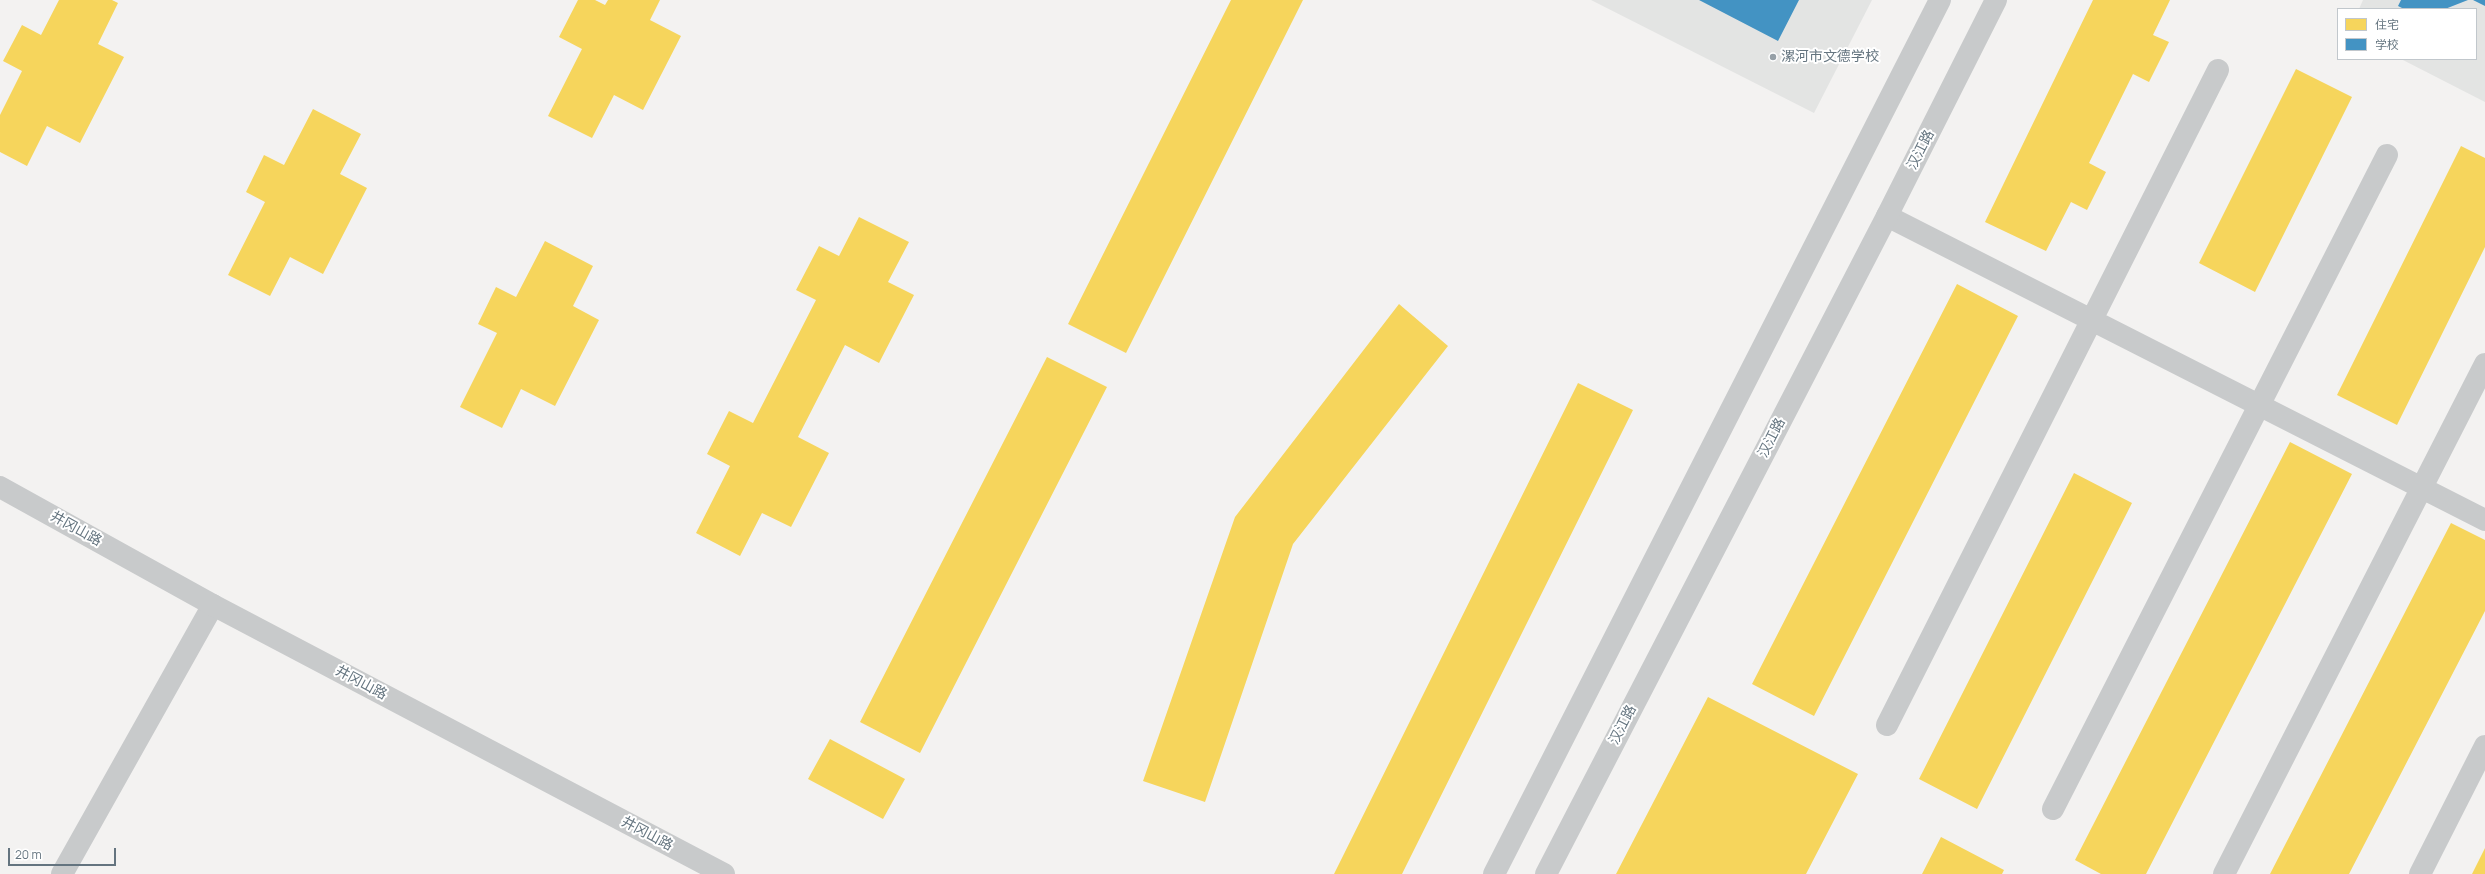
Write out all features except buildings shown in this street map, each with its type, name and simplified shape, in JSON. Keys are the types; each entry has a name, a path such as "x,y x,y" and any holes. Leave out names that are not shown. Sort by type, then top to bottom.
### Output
{"street":[{"path":"1494,874 1940,0"},
{"name":"汉江路","path":"1546,874 1887,216 1996,0"},
{"path":"1887,725 2218,70"},
{"path":"2053,809 2387,155"},
{"path":"1887,216 2485,520"},
{"path":"2224,874 2485,364"},
{"name":"井冈山路","path":"0,487 213,605 724,874"},
{"path":"62,874 213,605"},
{"path":"2420,874 2485,746"}],"shaded area":[{"name":"漯河市文德学校","path":"1591,0 1872,0 1814,113"},
{"path":"2363,0 2485,0 2485,102 2403,60 2477,60 2477,8 2359,8"}],"place":[{"name":"漯河市文德学校","path":"1773,57"}]}
